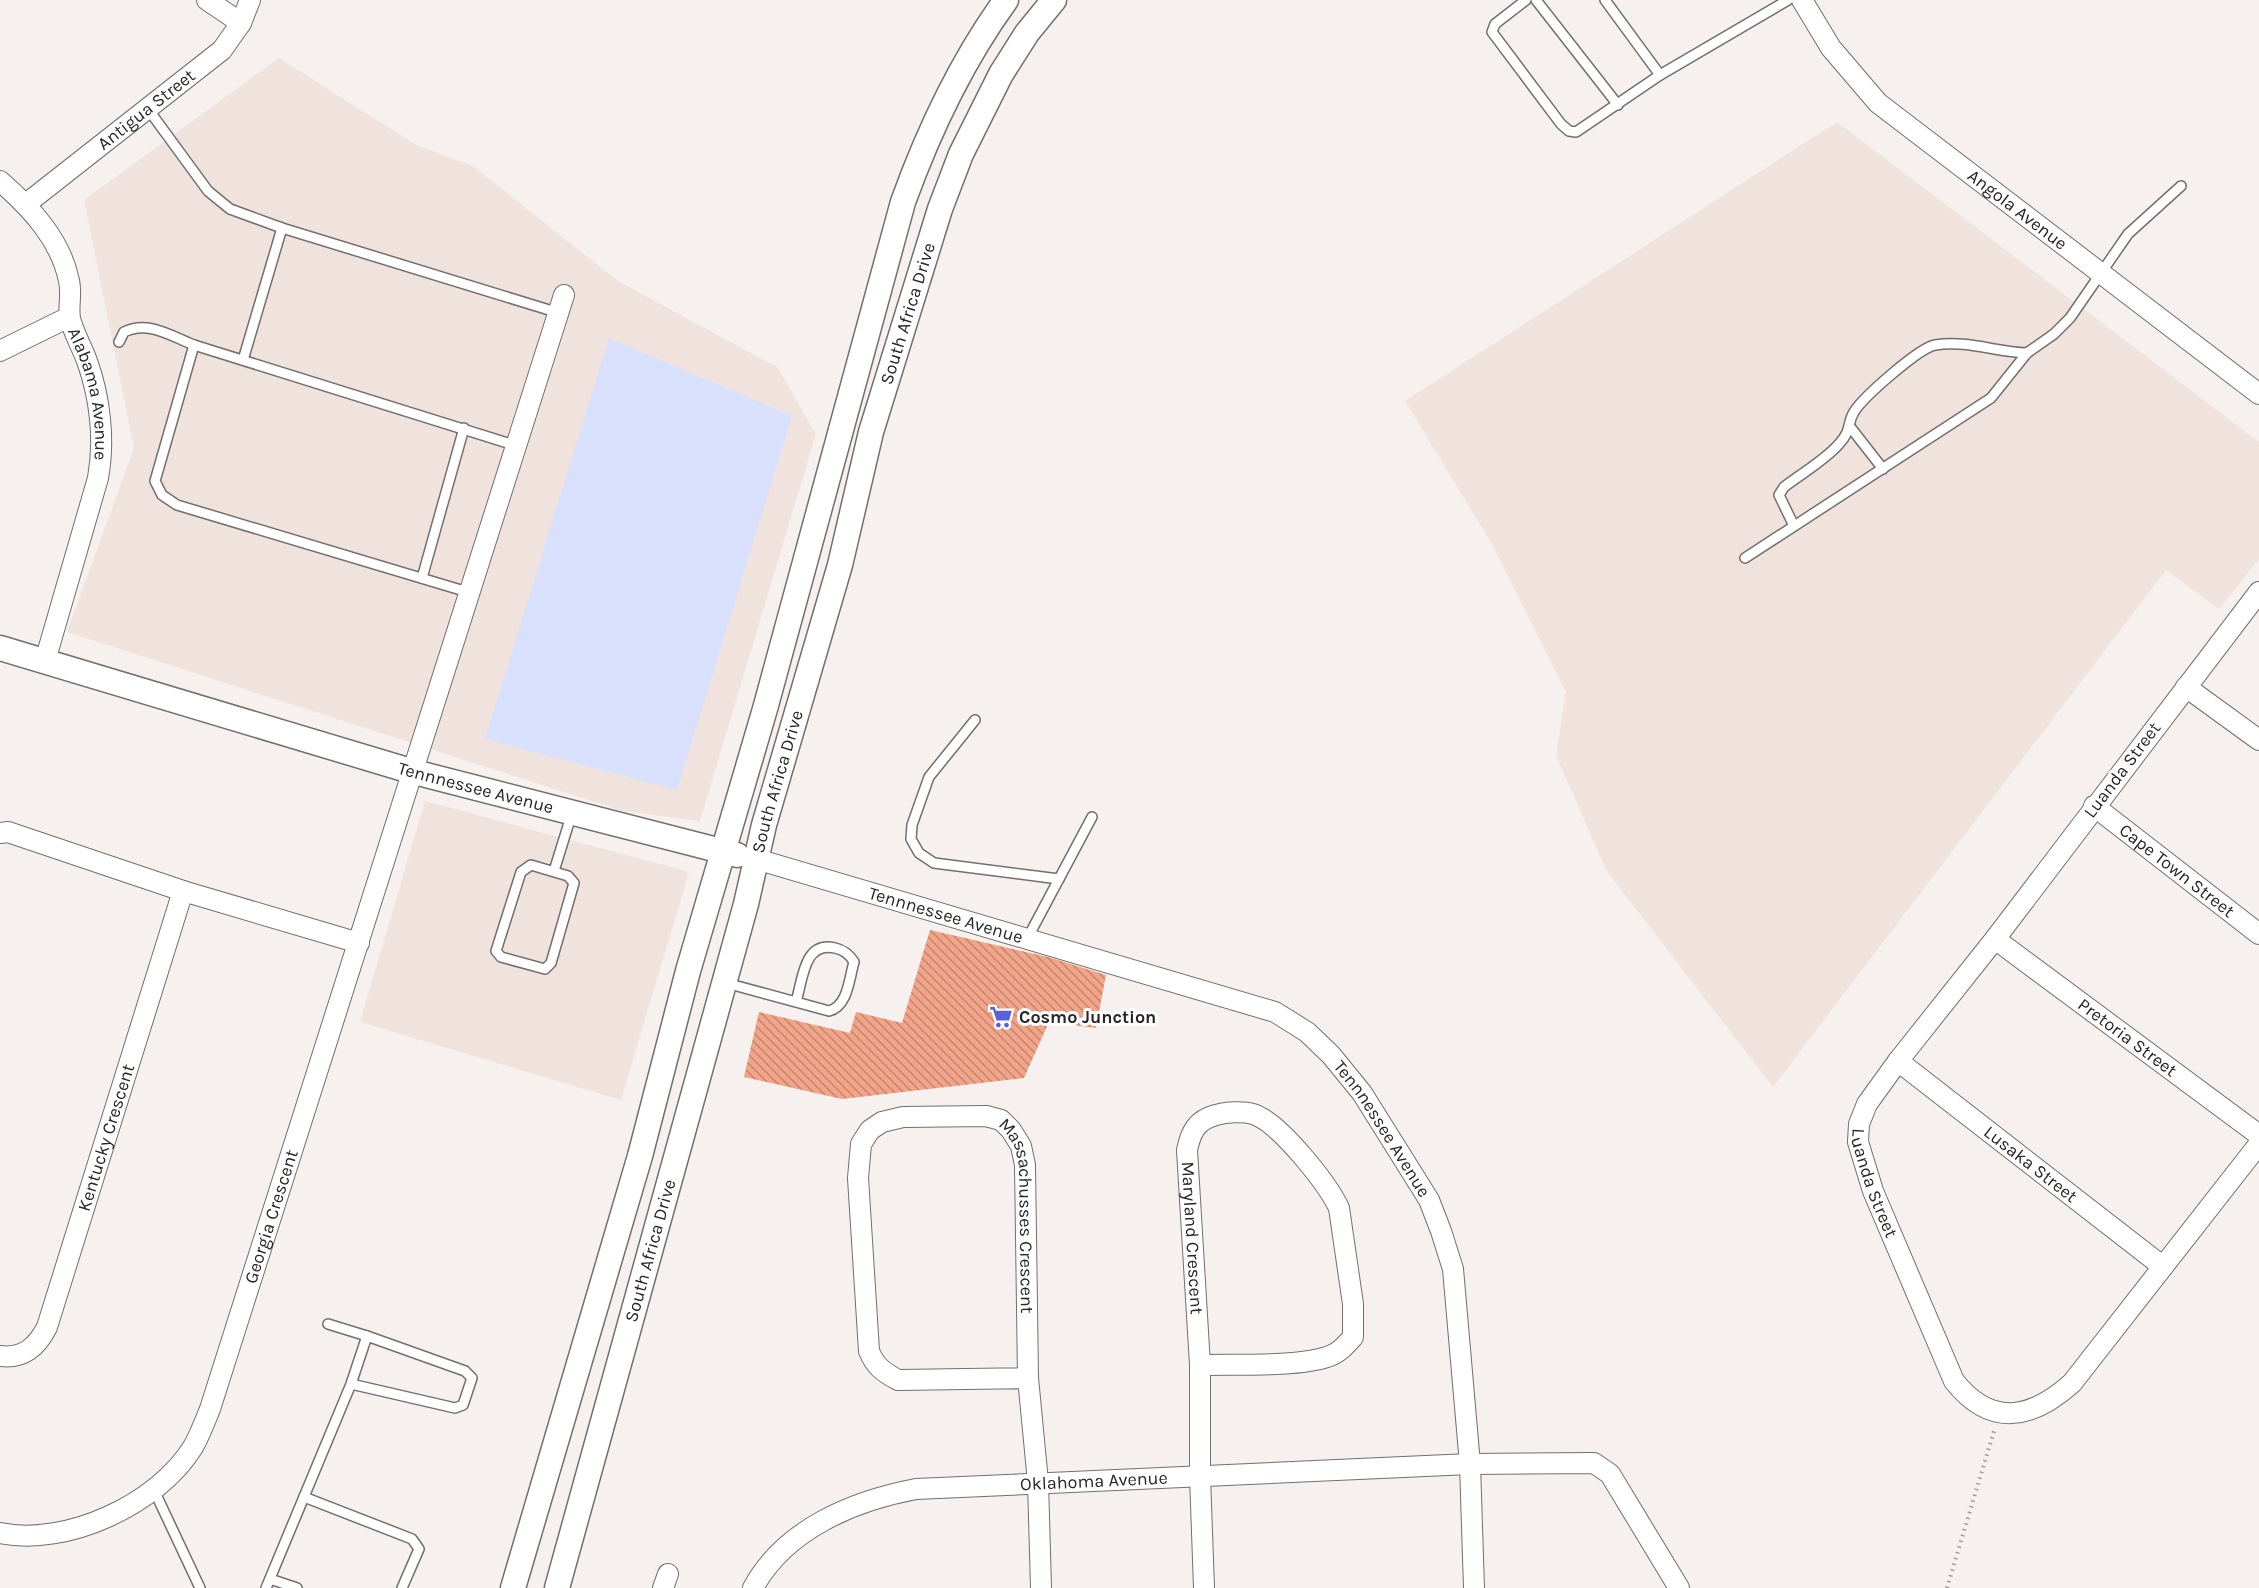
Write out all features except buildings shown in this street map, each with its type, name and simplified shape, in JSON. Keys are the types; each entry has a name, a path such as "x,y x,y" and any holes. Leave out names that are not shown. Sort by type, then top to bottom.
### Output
{"street":[{"path":"207,0 241,23"},
{"name":"Antigua Street","path":"26,204 222,50 241,23 250,0"},
{"name":"South Africa Drive","path":"513,1588 598,1305 765,709 903,202 942,106 978,39 1005,0"},
{"name":"South Africa Drive","path":"557,1588 725,982 756,859 840,565 871,432 940,209 961,154 1001,74 1027,33 1054,0"},
{"name":"Angola Avenue","path":"1802,0 1831,48 1878,103 2259,394"},
{"name":"Alabama Avenue","path":"0,181 26,204 58,247 70,282 69,317 88,363 96,397 101,453 98,478 45,661"},
{"name":"Georgia Crescent","path":"0,1533 53,1532 97,1522 118,1513 153,1488 192,1448 210,1409 561,304"},
{"path":"0,351 69,317"},
{"name":"Luanda Street","path":"1999,1413 1973,1400 1954,1381 1862,1159 1858,1142 1859,1124 1867,1104 1898,1061 1995,939 2186,687 2256,602"},
{"name":"Tennnessee Avenue","path":"0,648 414,772 756,859 1275,1012 1307,1032 1331,1055 1362,1093 1429,1200 1453,1269 1470,1464 1474,1588"},
{"path":"2186,687 2259,740"},
{"name":"Cape Town Street","path":"2094,806 2259,934"},
{"path":"0,833 8,832 183,891 359,943"},
{"name":"Kentucky Crescent","path":"0,1356 11,1357 30,1350 42,1337 47,1326 183,891"},
{"name":"Pretoria Street","path":"1995,939 2259,1135"},
{"name":"Lusaka Street","path":"1898,1061 2162,1266"},
{"name":"Maryland Crescent","path":"1200,1365 1309,1361 1328,1357 1343,1349 1353,1338 1353,1304 1339,1208 1332,1194 1302,1154 1254,1114 1223,1113 1202,1119 1190,1135 1187,1150 1200,1365 1200,1476 1204,1588"},
{"name":"Massachusses Crescent","path":"1028,1378 898,1380 884,1373 874,1362 869,1351 858,1178 861,1144 870,1130 882,1122 903,1117 986,1116 1001,1120 1021,1146 1025,1165 1028,1378 1038,1482 1041,1588"},
{"path":"1999,1413 2037,1409 2067,1388 2084,1370 2162,1266 2259,1144"},
{"name":"Oklahoma Avenue","path":"753,1588 766,1566 787,1546 830,1516 885,1495 916,1489 1470,1464 1594,1463 1610,1474 1679,1588"}],"lane":[{"path":"1526,0 1496,24 1492,32 1561,124 1569,131 1583,130 1660,75 1788,0"},
{"path":"1536,0 1618,105"},
{"path":"1605,0 1660,75"},
{"path":"148,109 217,201 230,209 282,228 561,304"},
{"path":"1744,558 1991,398 2027,353 2054,334 2070,318 2128,234 2181,186"},
{"path":"243,360 282,228"},
{"path":"119,342 124,332 135,327 147,326 194,345 517,446"},
{"path":"1794,526 1779,495 1784,487 1839,445 1851,428 1853,413 1868,395 1904,365 1932,346 1959,342 2027,353"},
{"path":"194,345 155,481 162,495 177,505 471,593"},
{"path":"422,578 464,428"},
{"path":"1851,428 1882,469"},
{"path":"975,720 929,777 912,825 910,839 919,853 934,863 1059,879"},
{"path":"554,871 572,812"},
{"path":"1027,939 1092,817"},
{"path":"531,865 554,871 572,878 574,887 549,967 543,969 500,957 496,949 521,872 531,865"},
{"path":"725,982 796,1002 829,1011 837,1009 843,1001 854,962 850,955 842,950 823,945 815,949 809,959 796,1002"},
{"path":"328,1324 470,1374 472,1378 463,1405 455,1408 351,1384"},
{"path":"297,1588 268,1583 351,1384 367,1336"},
{"path":"153,1488 200,1588"},
{"path":"304,1497 412,1539 419,1549 402,1588"}],"path":[{"path":"1947,1588 1999,1413"}],"shaded area":[{"path":"279,58 416,145 473,166 618,281 777,367 816,434 700,821 623,811 67,632 134,448 84,200"},
{"path":"1837,122 2259,442 2259,559 2219,609 2166,570 1773,1087 1606,870 1556,755 1566,692 1492,544 1405,401"},
{"path":"609,338 792,416 677,790 485,739"},
{"path":"425,801 689,872 621,1100 360,1022"}],"place":[{"name":"Cosmo Junction","path":"1001,1017"}]}
